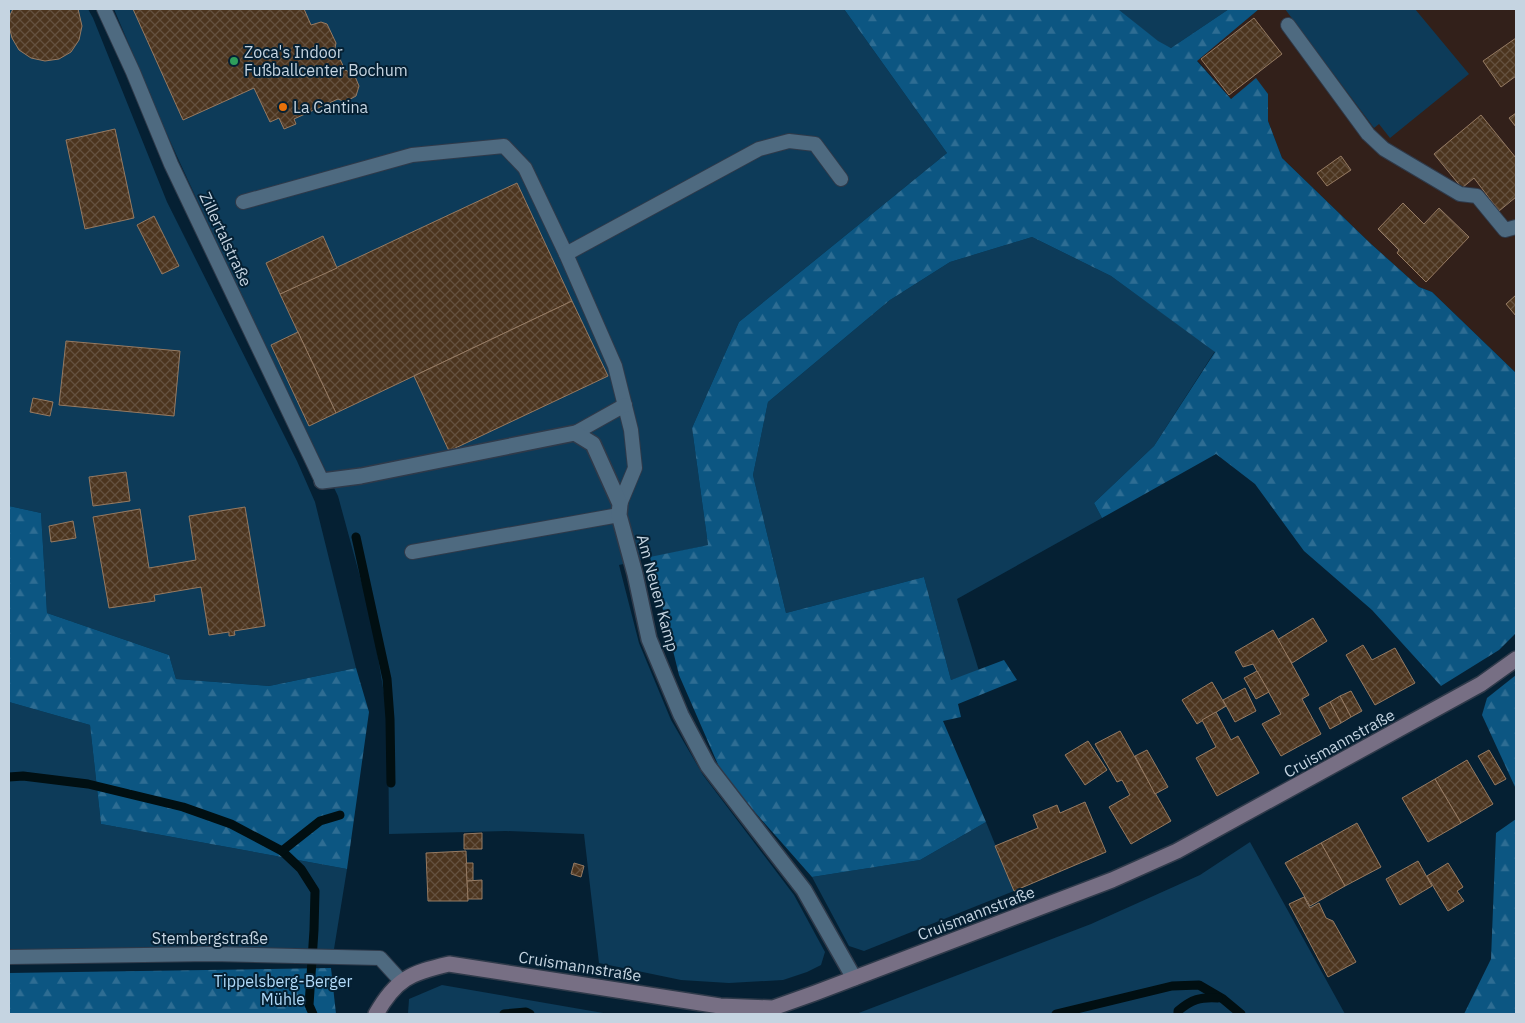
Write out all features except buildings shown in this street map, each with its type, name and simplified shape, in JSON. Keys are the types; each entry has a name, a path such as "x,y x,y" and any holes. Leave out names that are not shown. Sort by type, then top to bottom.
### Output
{"street":[{"path":"322,481 361,476 576,433"},
{"name":"Am Neuen Kamp","path":"576,433 593,444 619,509 650,639 681,715 708,766 804,890 854,978"},
{"name":"Cruismannstraße","path":"402,981 424,970 448,964 720,1006 772,1011 1112,880 1177,851 1481,684 1516,659"},
{"path":"376,1014 387,995 402,981"}],"lane":[{"name":"Zillertalstraße","path":"104,9 133,72 175,173 322,481"},
{"path":"1288,25 1368,134 1384,150 1460,194 1477,196 1506,230 1516,227"},
{"path":"566,254 759,149 789,141 815,144 842,179"},
{"path":"243,202 412,156 504,146 525,168 566,254 615,366 631,430 635,468 619,509 412,552"},
{"path":"576,433 625,405"},
{"name":"Stembergstraße","path":"9,957 211,954 380,958 402,981"}],"shaded area":[{"path":"9,9 88,9 93,18 167,202 297,461 315,502 356,668 269,686 176,679 169,655 47,613 41,513 9,506"},
{"path":"114,9 844,9 947,153 739,322 692,428 708,545 619,565 639,643 671,720 703,775 794,895 825,952 821,965 783,980 729,983 681,980 599,963 584,834 506,831 389,834 388,717 371,617 338,496 253,322 165,130"},
{"path":"1118,9 1229,9 1171,48 1158,42"},
{"path":"1259,9 1516,9 1516,373 1432,292 1419,287 1370,243 1282,158 1268,121 1268,94 1256,79 1231,99 1197,60"},
{"path":"1285,9 1415,9 1469,74 1390,138 1379,124 1374,128"},
{"path":"1032,237 1111,276 1215,351 1154,446 1094,503 1102,518 957,599 979,671 951,680 924,577 786,613 753,475 768,402 890,300 950,262"},
{"path":"9,702 90,725 101,824 347,869 334,949 9,949"},
{"path":"986,822 1014,891 864,951 849,946 812,877 920,860"},
{"path":"1250,842 1345,1014 856,1014 1091,924 1200,875"},
{"path":"442,985 609,1014 408,1014 409,999"}],"green space":[{"path":"844,9 1118,9 1158,41 1171,48 1229,9 1259,9 1197,61 1231,99 1256,78 1268,94 1268,121 1282,158 1370,243 1419,287 1432,292 1516,373 1516,633 1499,650 1441,686 1372,610 1304,551 1255,484 1216,454 1102,518 1094,503 1154,446 1215,352 1111,276 1032,237 950,262 890,300 768,402 753,475 786,613 924,577 951,680 1004,660 1017,680 958,704 961,717 943,721 986,822 920,860 812,877 723,776 679,675 650,557 708,545 692,428 739,322 947,153"},
{"path":"9,506 41,513 47,613 169,655 176,679 269,686 356,668 369,712 347,869 101,824 90,725 9,702"},
{"path":"1516,675 1516,789 1482,715 1487,698"},
{"path":"1516,819 1516,1014 1464,1014 1491,959 1496,833"},
{"name":"Tippelsberg-Berger Mühle","path":"331,968 336,1014 9,1014 9,973"}],"waterway":[{"path":"356,537 387,679 391,783"},
{"path":"9,777 23,776 88,784 183,807 231,824 282,851 301,869 315,891 309,1005 313,1014"},
{"path":"282,851 320,821 340,815"},
{"path":"1056,1014 1172,986 1199,985 1223,999 1241,1014"},
{"path":"1178,1014 1178,1011 1192,1001 1218,998"},
{"path":"504,1014 526,1012 530,1014"}],"place":[{"name":"Zoca's Indoor Fußballcenter Bochum","path":"234,61"},
{"name":"La Cantina","path":"283,107"}]}
